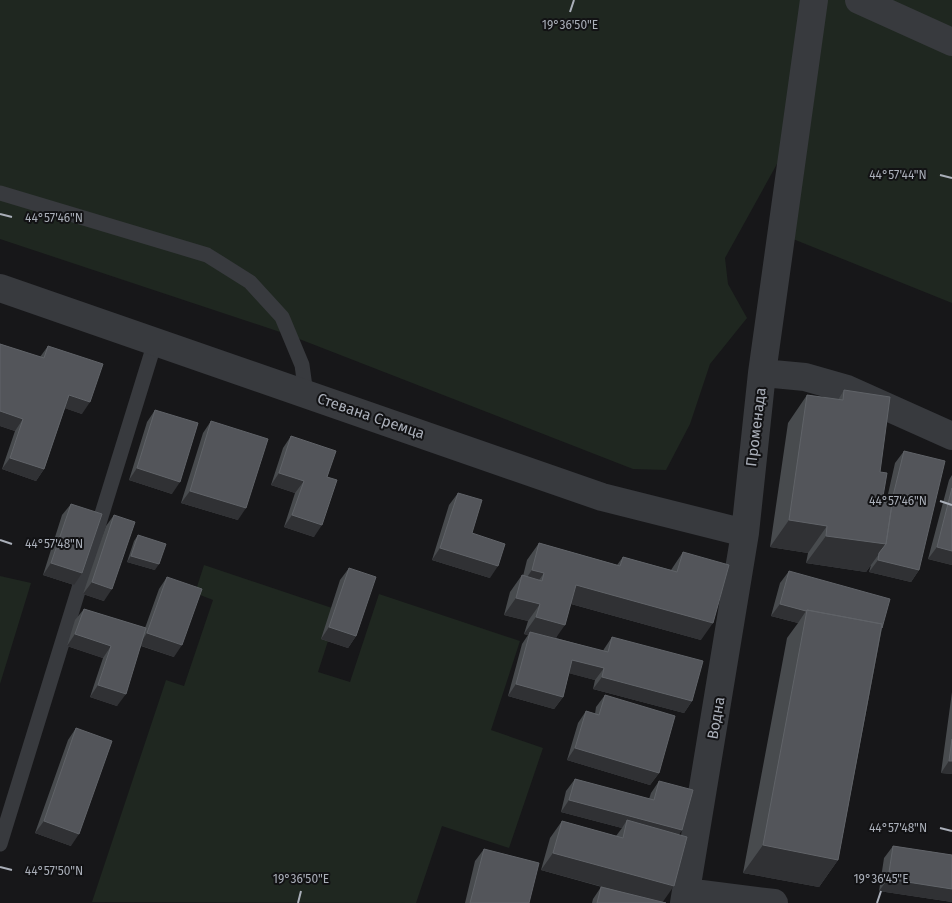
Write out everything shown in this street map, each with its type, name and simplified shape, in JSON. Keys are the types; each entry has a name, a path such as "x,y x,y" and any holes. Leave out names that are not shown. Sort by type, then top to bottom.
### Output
{"street":[{"path":"762,373 814,0"},
{"path":"859,0 952,42"},
{"name":"Стевана Сремца","path":"0,288 602,497 745,533"},
{"name":"Променада","path":"745,533 762,373 805,377 847,389 952,436"},
{"name":"Водна","path":"685,897 745,533"},
{"path":"685,897 774,903"}],"lane":[{"path":"0,193 207,255 250,282 282,317 302,365 306,394"},
{"path":"0,844 155,342"}],"shaded area":[{"path":"0,0 952,0 952,303 793,239 814,97 725,258 728,284 747,318 710,364 690,424 666,470 633,469 289,335 0,239"},
{"path":"204,565 338,610 318,672 350,682 379,594 520,641 491,730 543,748 509,848 442,826 416,903 92,902 166,680 184,686 213,600 195,593"},
{"path":"0,576 31,583 0,684"}],"building":[{"path":"0,344 44,358 48,346 103,364 90,402 69,395 44,469 10,458 23,419 0,411"},
{"path":"844,390 890,397 880,472 887,473 882,502 892,504 886,544 826,536 827,526 789,520 807,395 843,400"},
{"path":"155,410 198,423 180,482 137,468"},
{"path":"211,421 268,439 246,508 190,491"},
{"path":"291,436 336,451 327,477 337,480 322,525 292,515 304,481 279,473"},
{"path":"904,451 945,461 919,570 878,560 879,553 886,544 891,504"},
{"path":"952,488 952,551 937,547"},
{"path":"458,493 482,500 472,533 505,544 498,566 440,548"},
{"path":"71,504 102,514 82,573 51,563"},
{"path":"114,515 135,522 112,589 92,582"},
{"path":"138,535 166,544 159,564 131,556"},
{"path":"539,543 620,566 623,557 677,572 683,552 729,565 713,623 576,585 565,625 536,617 540,604 516,598 522,575 542,581 544,573 532,570"},
{"path":"349,568 376,577 356,636 329,627"},
{"path":"789,571 890,599 882,628 882,624 806,611 780,604"},
{"path":"167,577 202,589 182,645 147,633"},
{"path":"84,609 146,628 126,694 98,685 111,646 75,634"},
{"path":"807,610 882,624 838,860 763,845"},
{"path":"530,632 608,652 612,637 703,661 692,701 602,677 604,668 572,660 563,697 516,684"},
{"path":"605,695 675,716 659,773 575,748 586,711 599,715"},
{"path":"76,728 112,741 79,834 44,821"},
{"path":"952,739 952,761 949,761"},
{"path":"575,779 654,800 659,781 693,790 682,830 569,800"},
{"path":"627,820 687,837 674,886 553,853 562,821 623,838"},
{"path":"893,846 952,855 952,889 888,879"},
{"path":"484,849 539,863 529,903 470,903"},
{"path":"601,887 666,903 597,903"}]}
